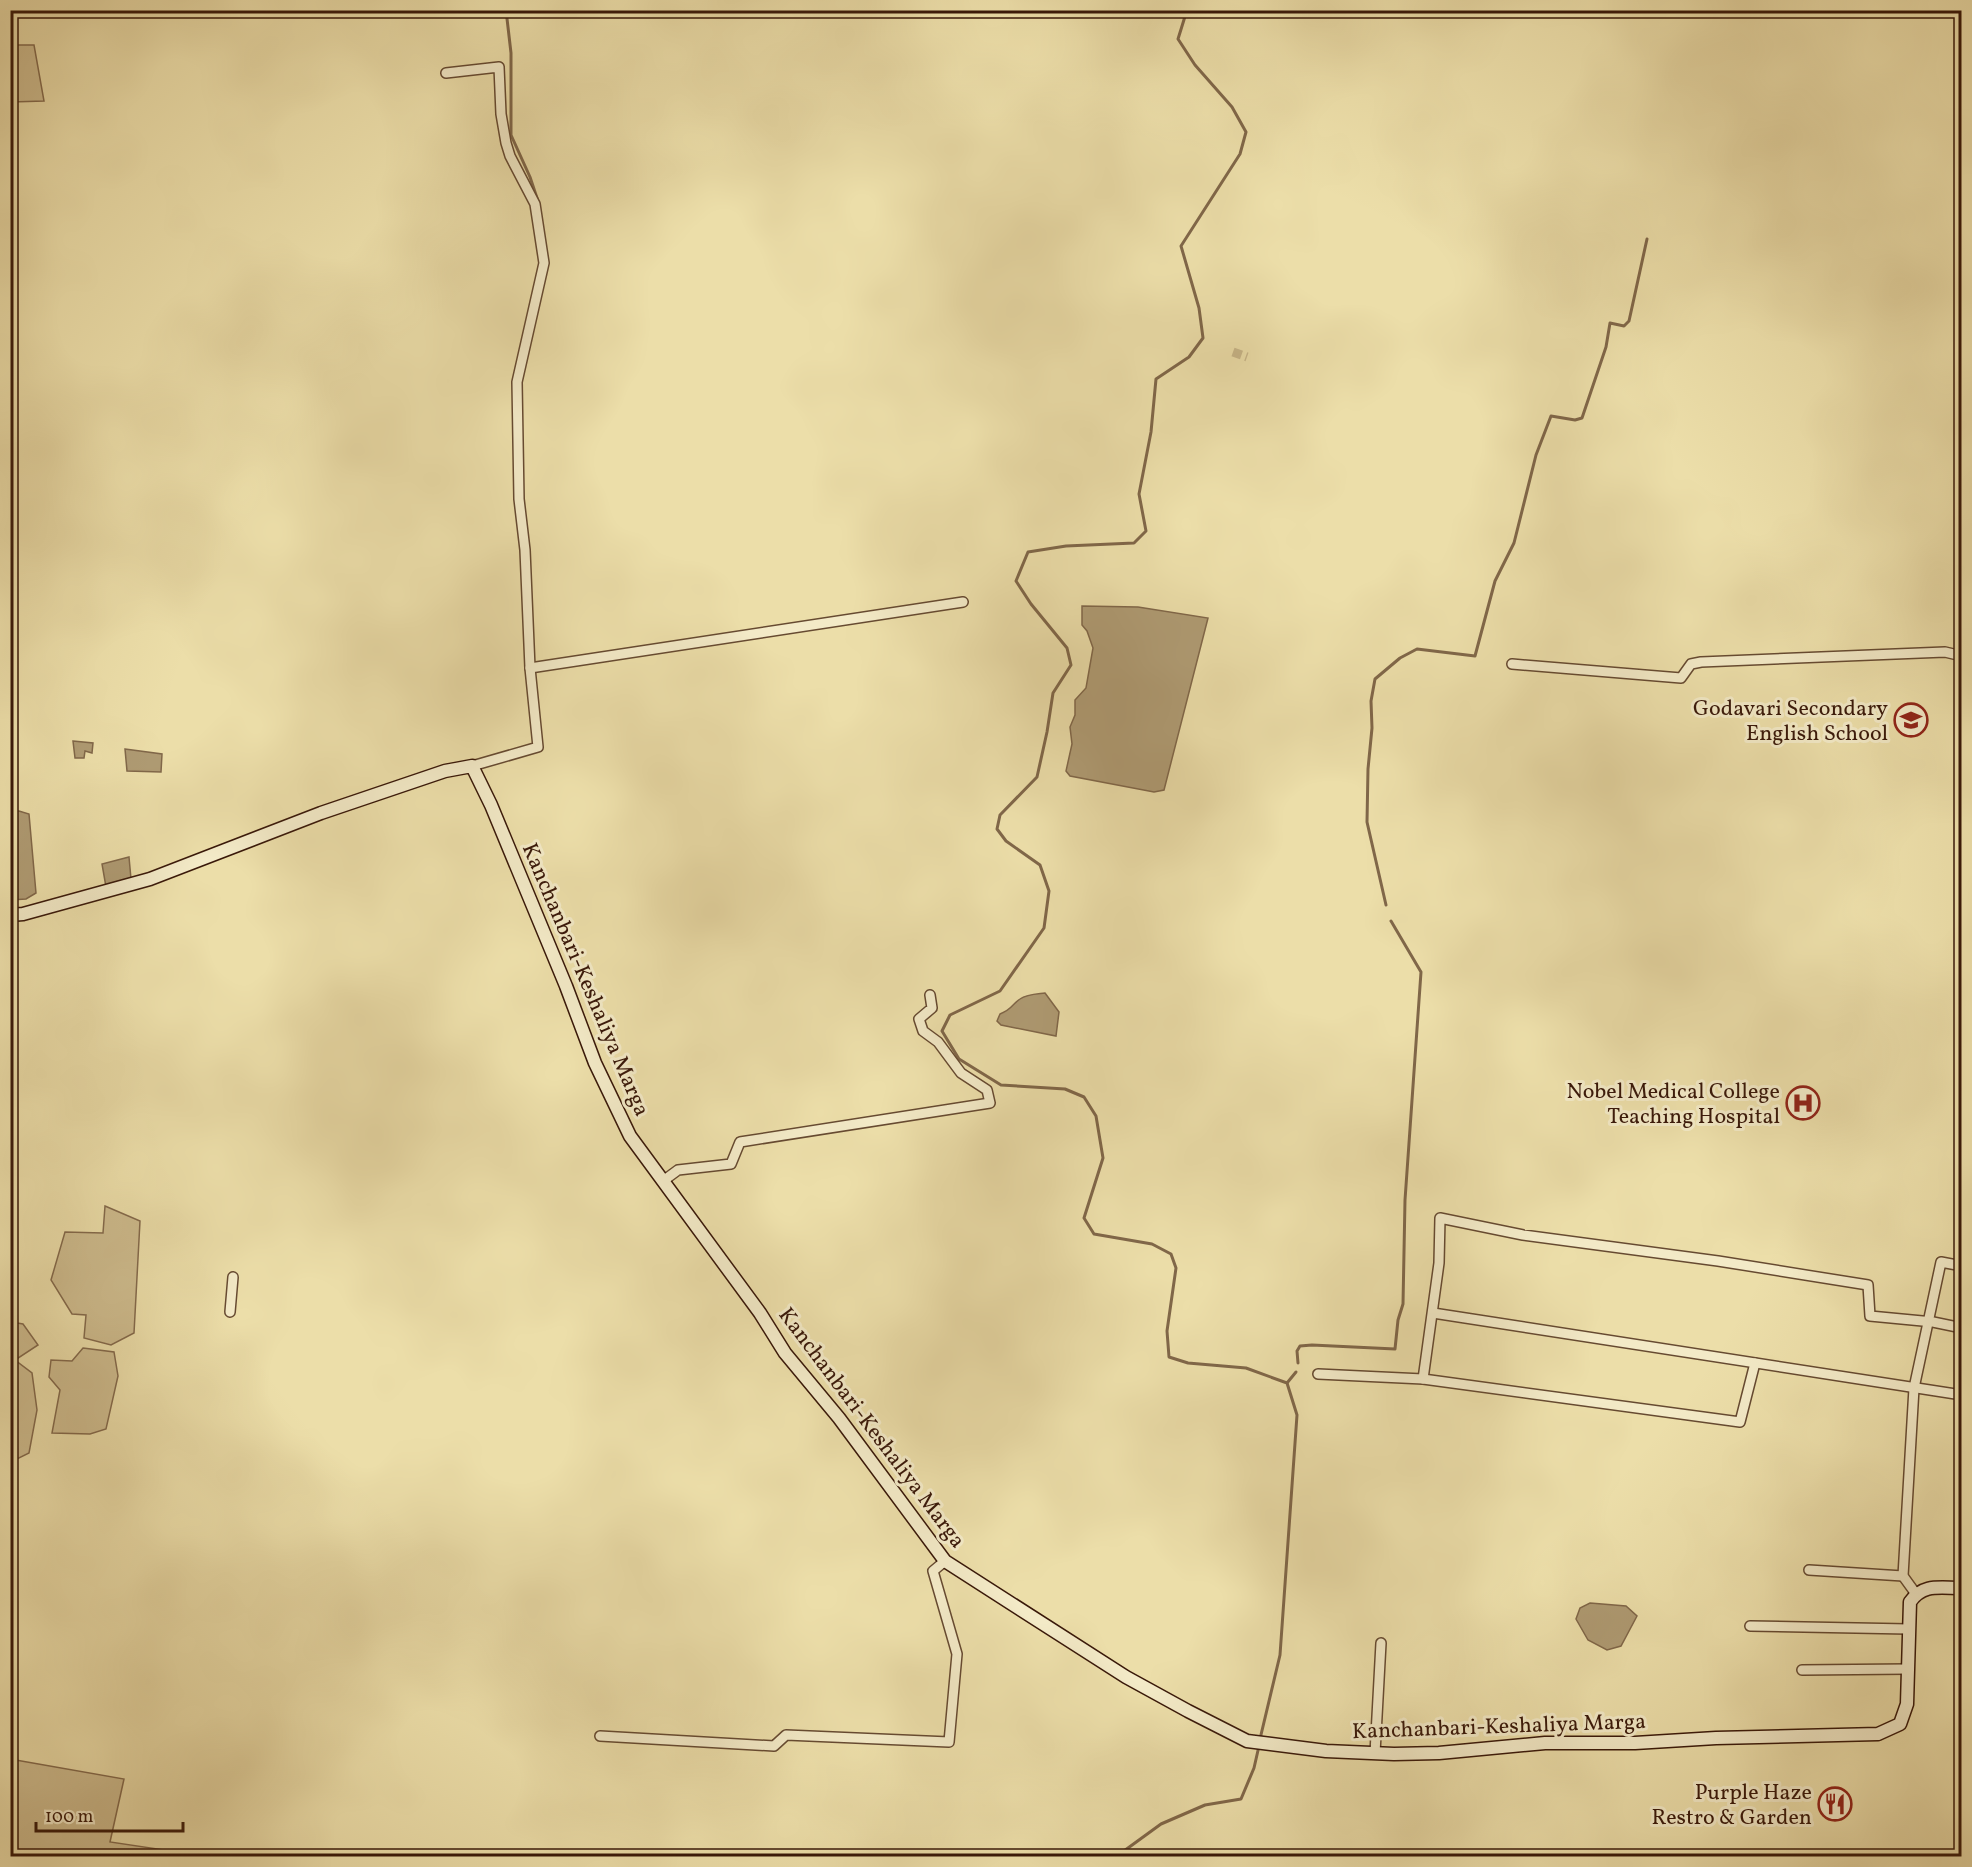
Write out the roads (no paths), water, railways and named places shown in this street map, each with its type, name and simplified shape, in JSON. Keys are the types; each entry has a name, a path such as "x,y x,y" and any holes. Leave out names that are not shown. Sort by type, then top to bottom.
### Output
{"street":[{"path":"10,915 23,914 150,879 321,813 445,771 472,766 538,747 530,668 525,550 518,463 517,382 544,263 535,204 510,156 506,143 501,114 499,67 446,73"},
{"path":"530,668 963,602"},
{"path":"1512,664 1681,678 1691,664 1701,662 1945,652 1962,656"},
{"name":"Kanchanbari-Keshaliya Marga","path":"472,766 491,805 567,986 599,1071 630,1136 760,1313 785,1353 838,1418 945,1561 1126,1677 1188,1712 1247,1741 1278,1746 1375,1753 1439,1753 1545,1743 1635,1743 1716,1738 1878,1734 1900,1724 1905,1714 1910,1602 1916,1594"},
{"path":"663,1181 678,1170 731,1164 740,1143 990,1103 987,1090 961,1073 938,1042 923,1031 920,1019 932,1008 930,995"},
{"path":"1423,1379 1433,1313 1440,1218 1523,1234 1718,1261 1868,1285 1870,1316 1962,1328"},
{"path":"1962,1266 1941,1262 1914,1388 1903,1576 1916,1594 1934,1587 1962,1588"},
{"path":"230,1312 233,1278"},
{"path":"1433,1313 1962,1395"},
{"path":"1318,1374 1423,1379 1740,1422 1755,1363"},
{"path":"600,1736 774,1746 786,1736 949,1742 957,1654 933,1571 945,1561"},
{"path":"1809,1570 1903,1576"},
{"path":"1750,1626 1908,1629"},
{"path":"1375,1753 1381,1643"},
{"path":"1802,1670 1908,1669"}],"waterway":[{"path":"506,10 511,53 511,135 537,198"},
{"path":"1187,10 1178,39 1195,65 1232,107 1246,132 1240,154 1181,246 1199,308 1203,338 1189,357 1156,379 1151,432 1139,494 1146,531 1134,543 1066,546 1028,552 1016,581 1031,604 1067,648 1071,665 1053,693 1037,777 1000,815 997,829 1006,841 1040,865 1049,891 1044,928 1000,991 950,1015 942,1031 959,1059 1001,1085 1065,1089 1084,1097 1096,1116 1103,1158 1084,1218 1094,1234 1152,1244 1171,1254 1176,1268 1167,1331 1169,1357 1188,1363 1246,1368 1287,1383 1297,1415 1280,1655 1260,1739"},
{"path":"1386,905 1367,822 1368,769 1372,728 1371,701 1375,679 1400,658 1417,649 1475,656 1495,581 1514,543 1536,455 1551,416 1575,420 1582,418 1606,347 1610,323 1624,326 1629,321 1647,239"},
{"path":"1298,1363 1297,1351 1300,1346 1395,1349 1398,1320 1403,1304 1405,1200 1421,972 1391,921"},
{"path":"1287,1383 1296,1372"},
{"path":"1117,1856 1161,1824 1205,1805 1241,1799 1254,1768 1259,1746"}],"tunnel":[{"path":"1233,352 1247,357"}],"place":[{"name":"Godavari Secondary English School","path":"1911,720"},
{"name":"Nobel Medical College Teaching Hospital","path":"1803,1103"},
{"name":"Purple Haze Restro & Garden","path":"1835,1804"}]}
